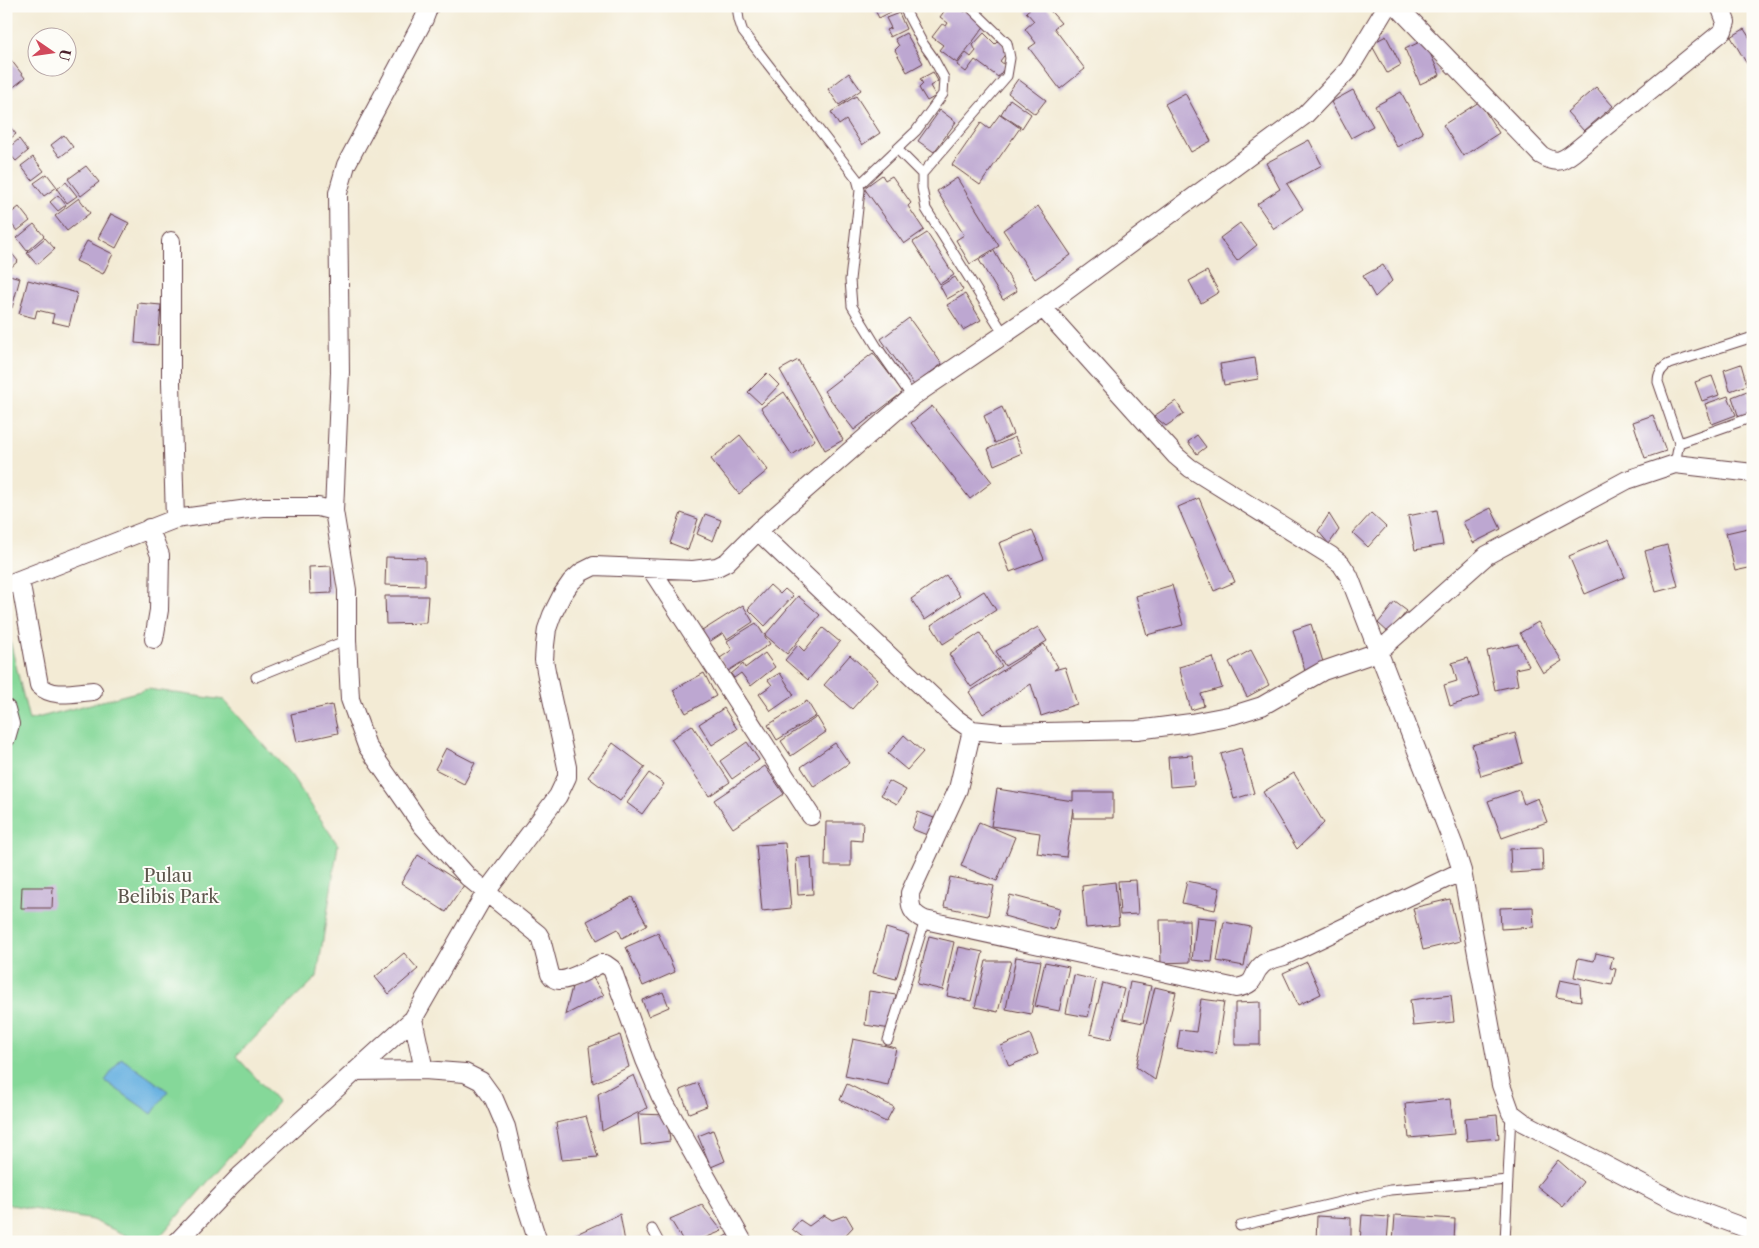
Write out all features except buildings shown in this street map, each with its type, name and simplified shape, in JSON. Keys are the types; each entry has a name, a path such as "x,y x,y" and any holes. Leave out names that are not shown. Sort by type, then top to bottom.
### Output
{"street":[{"path":"429,6 424,19 346,165 338,192 340,372 334,511 347,590 350,699 367,746 421,824 468,877 538,934 550,974 553,978 561,981 600,964 605,964 612,969 644,1060 660,1095 743,1242"},
{"path":"178,1242 240,1176 413,1019 486,892 558,796 567,777 568,767 544,660 547,629 552,615 571,582 582,572 594,566 693,570 717,567 727,562 758,531 912,397 1043,308 1305,115 1349,69 1387,6"},
{"path":"1396,6 1541,155 1557,162 1564,160 1723,30 1726,22 1720,6"},
{"path":"171,241 171,383 175,519"},
{"path":"1043,308 1176,456 1190,468 1332,556 1341,564 1349,576 1462,871 1501,1085 1511,1113 1523,1122 1678,1203 1753,1231"},
{"path":"758,531 955,718 972,730 1001,733 1137,730 1233,715 1262,706 1324,671 1378,652 1487,555 1627,480 1674,464 1753,472"},
{"path":"94,691 54,694 44,690 39,685 13,583 175,519 263,507 318,507 334,511"},
{"path":"149,528 160,555 159,610 154,639"},
{"path":"651,569 811,816"},
{"path":"6,709 10,724 6,738"},
{"path":"972,730 958,790 910,893 912,910 917,917 925,920 1236,988 1246,986 1251,982 1263,963 1293,952 1462,871"},
{"path":"413,1019 424,1070"},
{"path":"355,1071 424,1070 465,1073 481,1081 494,1099 506,1127 519,1183 538,1242"}],"lane":[{"path":"737,6 743,32 854,174 859,185 850,280 852,306 877,347 912,397"},
{"path":"859,185 916,130 943,94 944,78 913,27 903,6"},
{"path":"969,6 1007,43 1010,58 1007,76 922,174 922,188 926,209 1004,334"},
{"path":"897,149 922,174"},
{"path":"1674,464 1679,443 1658,382 1661,371 1669,364 1753,337"},
{"path":"1679,443 1753,417"},
{"path":"256,677 347,640"},
{"path":"888,1040 925,920"},
{"path":"1505,1242 1511,1113"},
{"path":"1240,1226 1390,1190 1508,1180"},
{"path":"652,1229 659,1242"}],"green space":[{"name":"Pulau Belibis Park","path":"6,624 29,720 148,689 224,700 291,775 338,845 317,977 236,1056 278,1102 155,1242 141,1242 92,1220 6,1204"}],"water":[{"path":"121,1058 168,1091 152,1114 105,1081"}]}
